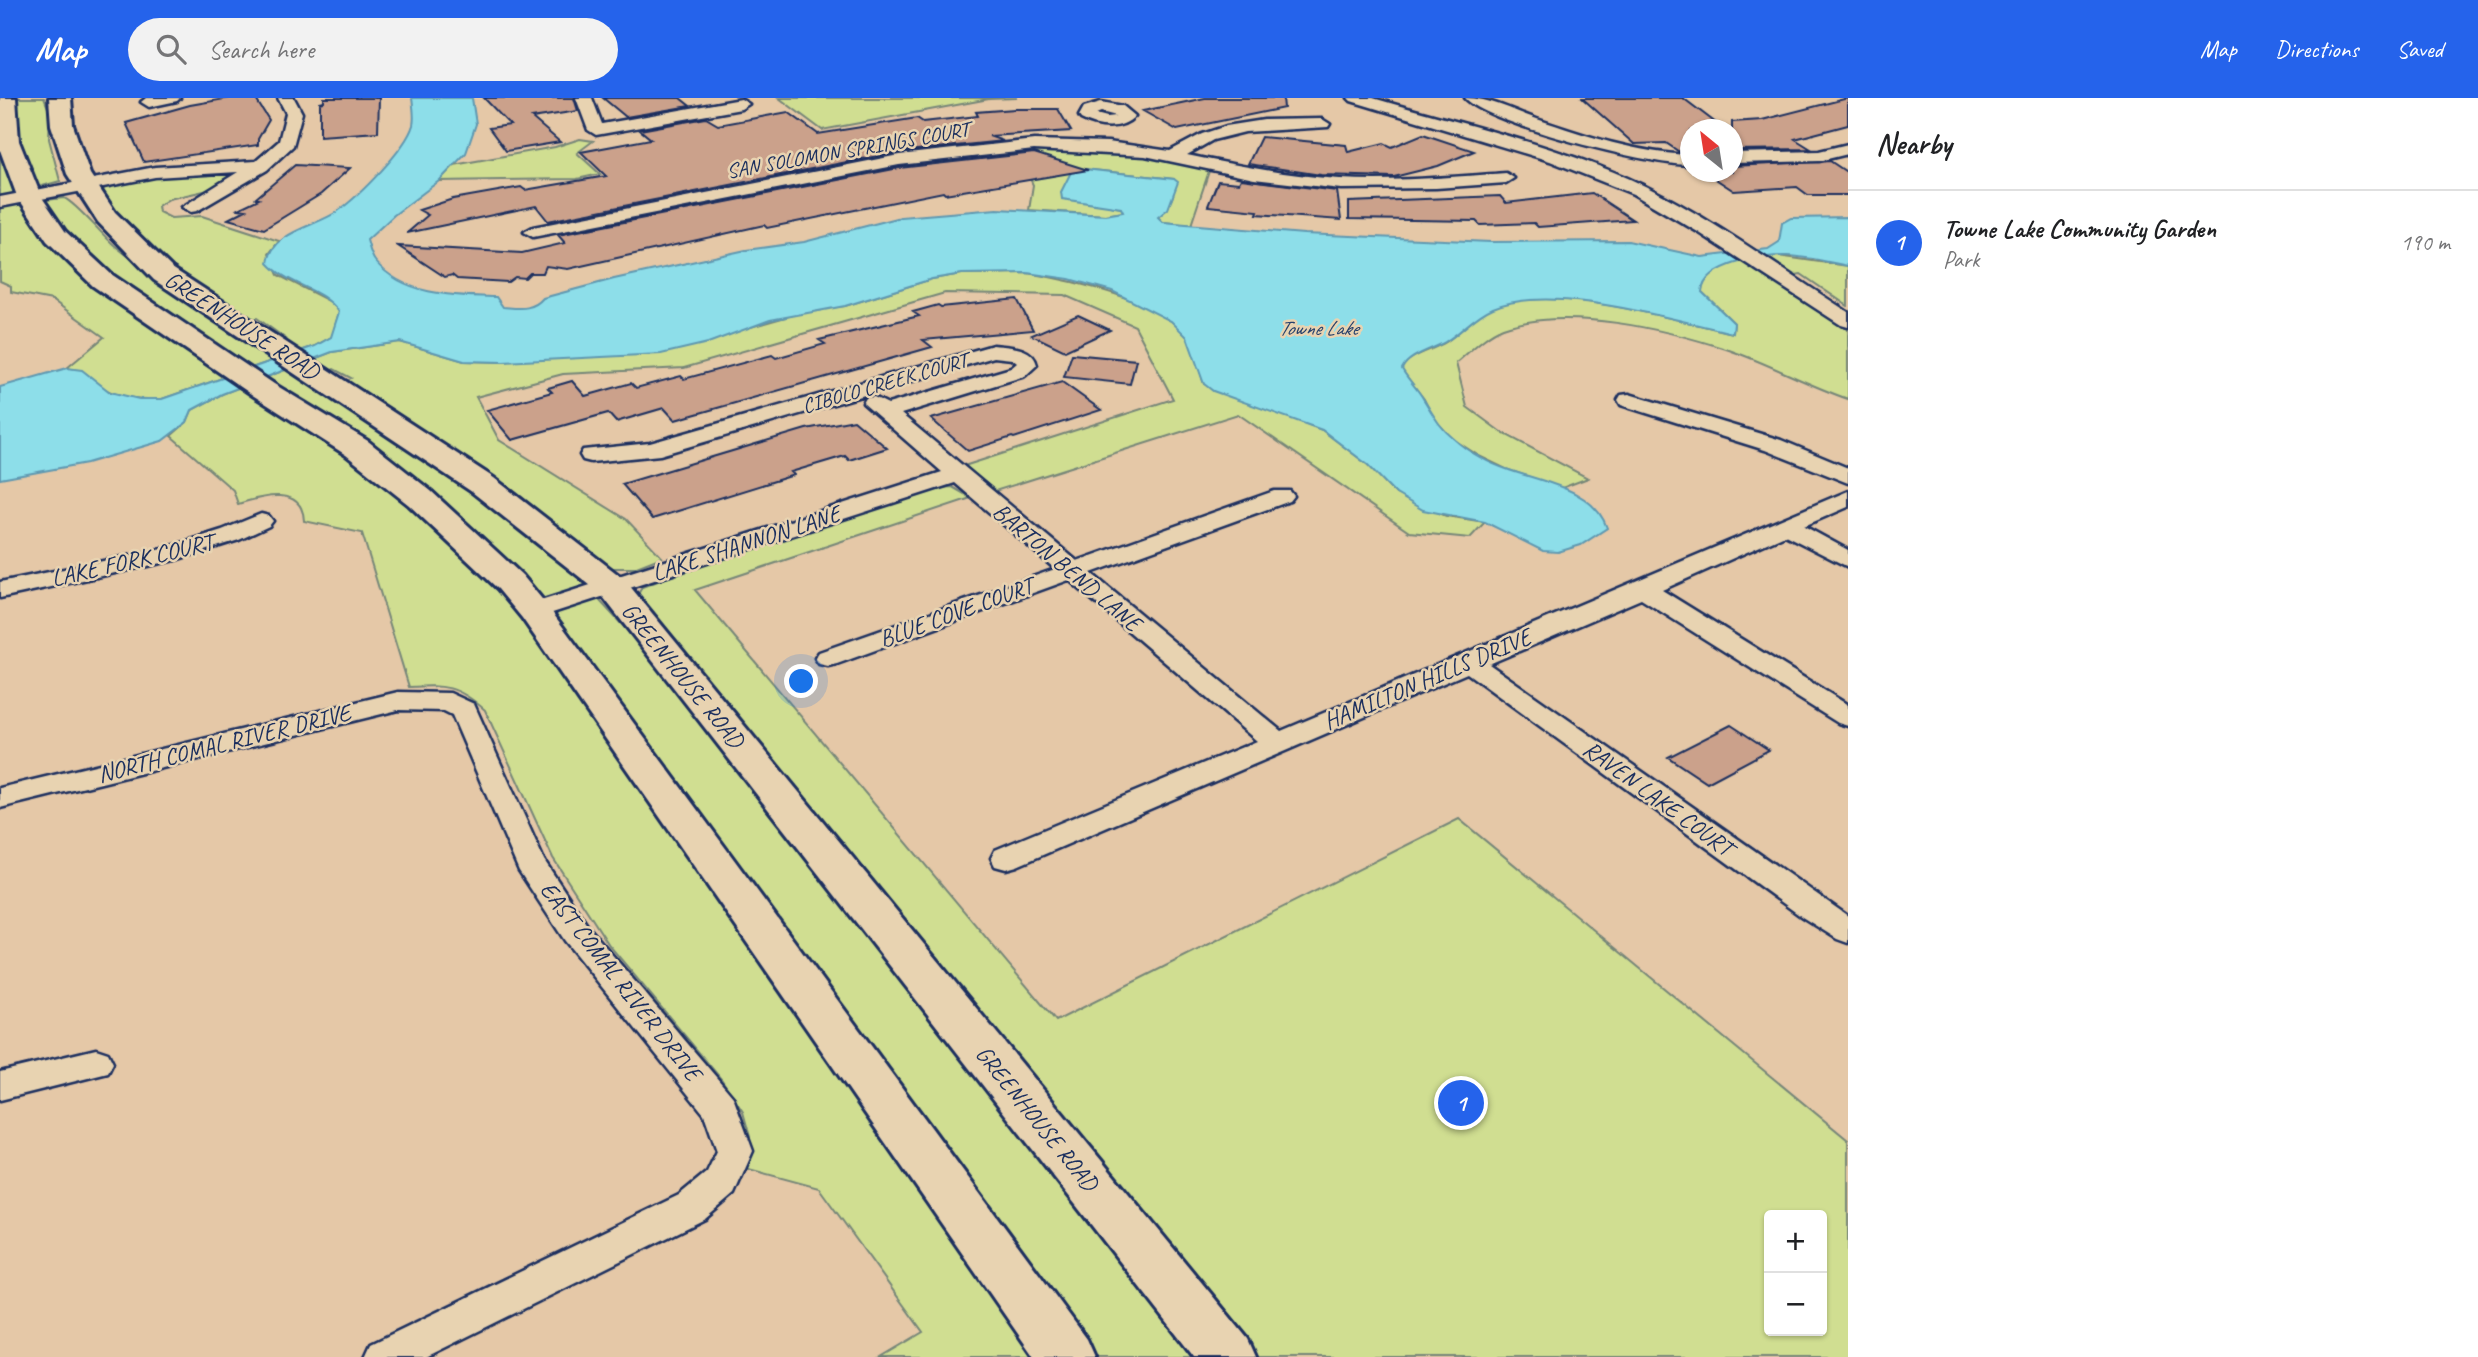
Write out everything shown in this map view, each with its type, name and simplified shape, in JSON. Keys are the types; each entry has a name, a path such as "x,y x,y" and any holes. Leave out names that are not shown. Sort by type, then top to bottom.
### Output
{"main road":[{"name":"GREENHOUSE ROAD","path":"5,98 8,141 29,196 56,236 102,280 264,390 357,448 420,498 510,582 534,611 1067,1357"},
{"name":"GREENHOUSE ROAD","path":"60,98 60,117 66,147 82,186 121,237 163,274 483,485 612,586 1228,1357"}],"street":[{"path":"149,102 172,98"},
{"path":"191,207 261,166 287,143 295,113 286,98"},
{"path":"584,98 596,130 741,104"},
{"path":"1356,98 1556,157 1614,179 1651,196 1704,228 1848,321"},
{"path":"1381,98 1445,123"},
{"path":"1473,98 1511,116 1635,155 1680,160"},
{"path":"1101,109 1108,146"},
{"path":"1174,156 1196,142 1230,130 1269,124 1322,124"},
{"name":"SAN SOLOMON SPRINGS COURT","path":"533,232 928,155 1023,146 1108,146 1174,156 1254,174 1341,184 1436,183 1506,178"},
{"path":"1743,158 1819,156 1848,149"},
{"path":"0,202 155,172 261,166"},
{"name":"CIBOLO CREEK COURT","path":"591,455 652,450 993,351 1018,354 1027,361 1027,365 1018,372 885,412"},
{"name":"BARTON BEND LANE","path":"858,390 1276,743"},
{"path":"1629,400 1773,445 1848,476"},
{"name":"LAKE SHANNON LANE","path":"534,611 957,475"},
{"name":"BLUE COVE COURT","path":"828,658 1282,496"},
{"name":"HAMILTON HILLS DRIVE","path":"1006,858 1643,589 1848,498"},
{"name":"LAKE FORK COURT","path":"0,590 191,550 235,535 261,521"},
{"path":"1786,526 1848,560"},
{"path":"1643,589 1848,717"},
{"name":"RAVEN LAKE COURT","path":"1469,662 1801,901 1848,931"},
{"name":"NORTH COMAL RIVER DRIVE","path":"0,798 398,702 450,702"},
{"name":"EAST COMAL RIVER DRIVE","path":"385,1357 692,1208 721,1182 735,1151 719,1107 576,933 530,863 471,720 464,710 450,702"},
{"path":"0,1086 96,1063"}],"green space":[{"path":"0,98 44,98 50,113 49,139 60,181 0,198"},
{"path":"779,98 1017,98 989,99 822,130"},
{"path":"580,139 593,141 577,153 600,174 577,179 439,181 454,165 555,147"},
{"path":"1017,149 1119,151 1210,168 1191,225 1163,222 1158,218 1172,197 1174,179 1084,169 1108,205 1121,208 1124,212 1105,215 1029,210 1033,185"},
{"path":"232,171 237,174 213,189 169,199 158,206 159,212 171,218 202,216 279,241 269,254 278,275 333,303 339,312 332,337 315,346 162,399 117,394 80,372 67,368 104,337 52,300 11,292 11,286 0,281 0,205 64,198 131,259 258,349 286,339 257,318 247,320 186,278 150,248 100,193 121,182 140,178"},
{"path":"1778,256 1848,266 1848,306 1801,274 1771,279 1827,312 1848,328 1848,399 1704,342 1647,328 1586,320 1557,319 1503,328 1456,363 1467,407 1501,432 1588,478 1562,488 1506,469 1453,439 1433,418 1424,399 1401,369 1415,356 1446,342 1489,309 1514,301 1543,299 1609,305 1733,333 1734,323 1702,292 1705,282 1711,274 1732,264"},
{"path":"1027,273 1114,294 1158,313 1176,325 1188,338 1204,384 1322,430 1368,465 1396,494 1446,516 1485,522 1470,538 1409,532 1238,414 995,491 964,466 1173,399 1135,326 1064,295 945,293 684,368 563,374 476,397 499,440 626,519 662,557 634,568 607,568 492,476 345,381 351,378 334,369 306,380 508,515 578,577 647,652 1197,1357 881,1357 923,1332 819,1188 745,1168 750,1137 743,1112 722,1080 609,945 553,858 485,710 450,688 409,687 362,533 304,521 297,502 289,498 269,496 238,504 233,490 171,436 187,422 192,410 222,394 332,352 400,342 464,361 503,362 747,328 807,311 845,306 932,279 962,274"},
{"path":"952,487 971,498 695,590 1056,1021 1459,819 1848,1140 1848,1357 1249,1357 635,600 642,587 713,560 939,488"}],"water":[{"name":"Towne Lake","path":"412,98 472,98 476,124 466,153 439,181 394,215 367,240 372,257 387,273 415,288 463,296 496,297 503,307 530,307 543,298 614,279 746,250 804,242 901,217 997,209 1105,215 1123,212 1121,208 1062,199 1061,192 1071,172 1084,169 1174,179 1178,182 1168,209 1158,217 1163,222 1304,234 1491,242 1628,241 1702,257 1768,249 1779,242 1782,223 1791,218 1848,217 1848,266 1803,257 1777,256 1751,259 1713,274 1705,282 1702,292 1734,323 1733,333 1645,312 1578,301 1518,301 1486,311 1451,338 1409,360 1402,369 1404,373 1440,425 1459,443 1494,464 1566,489 1591,504 1600,515 1607,528 1581,545 1558,552 1543,551 1485,522 1423,510 1396,494 1368,465 1322,430 1213,391 1204,384 1187,337 1171,321 1112,291 1069,279 1027,273 962,274 932,279 845,306 770,320 708,343 661,354 503,362 464,361 400,342 332,352 222,394 192,410 187,422 162,441 87,463 0,479 0,387 67,368 82,370 110,392 139,399 162,399 315,346 331,337 339,312 324,297 285,277 268,263 271,252 286,237 338,211 381,171 409,135 414,115"}],"building":[{"path":"230,98 255,98 269,120 258,139 258,145 144,162 126,123 190,105"},
{"path":"324,98 379,98 378,132 320,136 320,103 324,102"},
{"path":"484,98 574,98 578,111 532,118 560,142 506,151 489,128 510,125"},
{"path":"603,98 680,98 690,106 626,117"},
{"path":"1205,98 1283,98 1284,108 1177,130 1143,111"},
{"path":"1582,98 1683,98 1711,119 1680,119 1680,151 1666,143 1634,144"},
{"path":"1848,98 1848,125 1795,139 1811,149 1743,150 1743,121 1762,120"},
{"path":"1058,109 1071,131 989,136 1003,141 898,152 548,221 536,206 407,233 428,215 419,210 453,199 606,176 581,152 651,139 640,130 706,118 718,125 788,112 818,134 917,118 923,122 978,116 976,112"},
{"path":"1423,134 1474,151 1438,166 1394,177 1321,175 1248,164 1261,137 1346,145 1348,152 1384,143 1392,147"},
{"path":"1034,153 1088,170 945,194 943,192 767,228 764,225 568,269 546,266 543,273 530,273 525,278 515,277 508,282 457,279 452,275 445,277 398,246 522,253 565,243 558,235 899,168"},
{"path":"1830,161 1848,173 1848,195 1808,195 1797,187 1734,191 1720,182 1743,182 1743,165"},
{"path":"295,165 350,168 321,194 264,229 228,219 246,210 238,209 259,199 256,198"},
{"path":"1241,179 1337,191 1341,220 1257,214 1258,211 1208,206 1218,181 1239,183"},
{"path":"1592,193 1633,220 1538,227 1534,223 1480,225 1476,221 1349,219 1349,202 1500,196 1506,203"},
{"path":"1017,299 1033,330 923,340 932,347 675,420 664,408 616,422 608,413 512,440 487,410 552,392 548,388 572,381 585,396 631,383 636,388 681,376 684,379 772,355 776,358 825,344 819,340 919,316 913,312 938,305 941,307"},
{"path":"1078,315 1110,330 1065,351 1032,335"},
{"path":"1072,354 1136,360 1130,384 1064,377"},
{"path":"1062,382 1101,410 968,451 931,419"},
{"path":"854,420 887,448 849,460 845,456 791,472 794,475 652,519 622,484 806,429"},
{"path":"1731,725 1769,750 1707,783 1668,757"}],"place":[{"name":"Towne Lake Community Garden","path":"1461,1103"}]}
